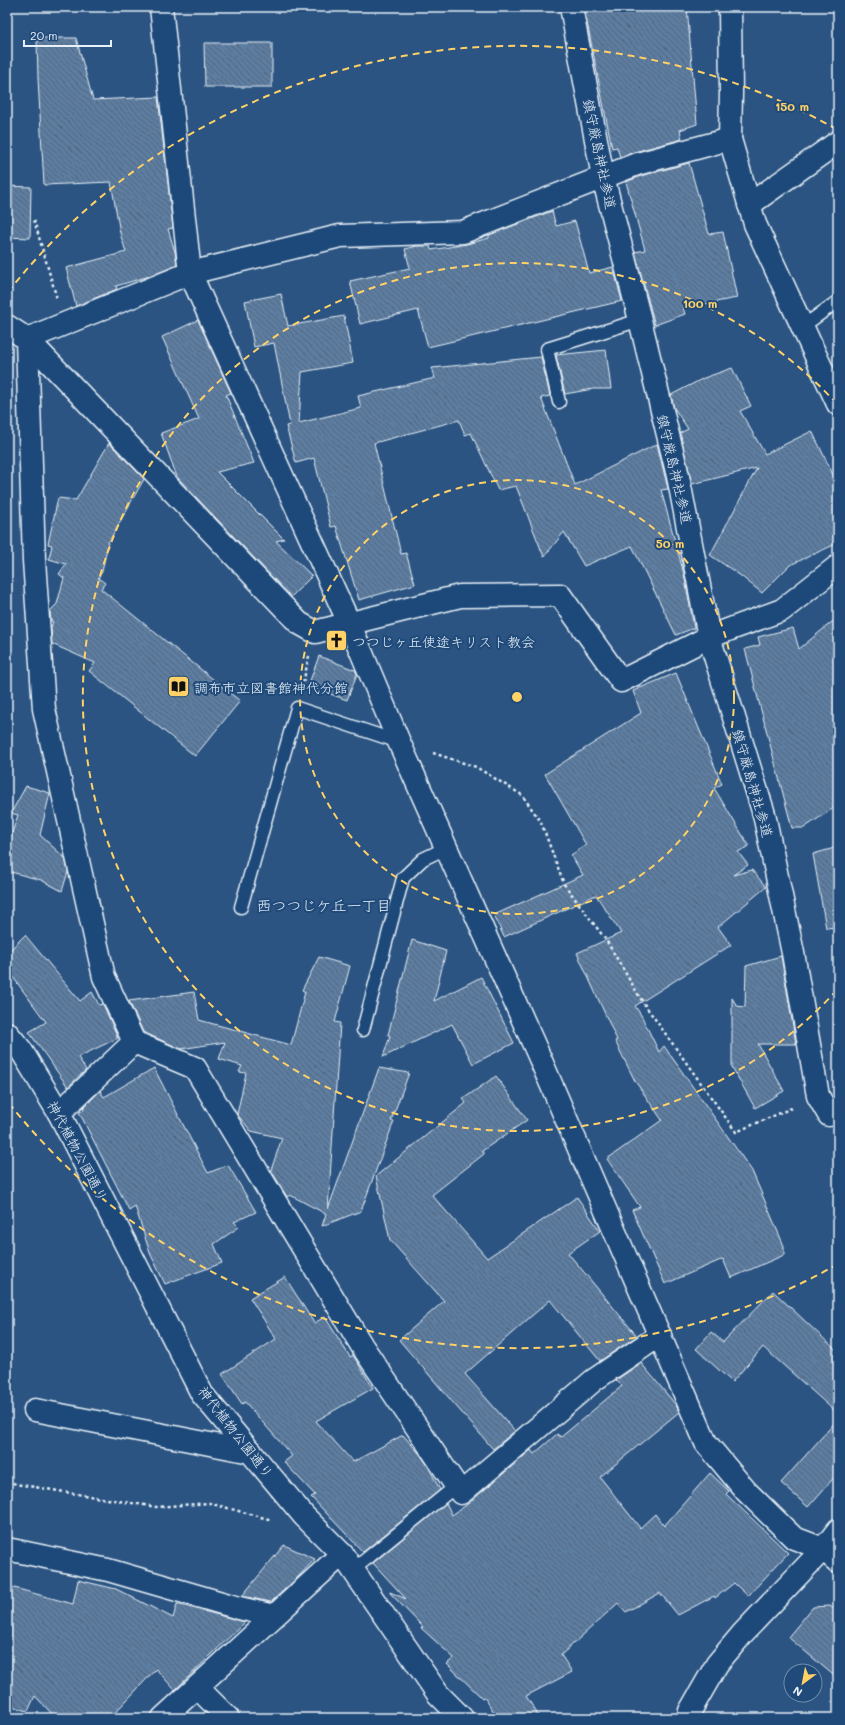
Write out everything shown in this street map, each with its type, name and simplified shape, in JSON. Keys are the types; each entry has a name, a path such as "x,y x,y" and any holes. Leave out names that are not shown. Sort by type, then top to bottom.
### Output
{"street":[{"path":"161,7 190,273 350,625 398,742 660,1335 706,1443 746,1491 794,1538 830,1555"},
{"name":"鎮守厳島神社参道","path":"571,7 603,177 678,476 709,637 764,814 793,953 818,1096 830,1115"},
{"path":"730,7 730,139 755,224 838,404"},
{"path":"27,339 190,273 340,236 463,232 637,164 730,139"},
{"path":"749,205 838,142"},
{"path":"7,326 27,339 299,623 315,632 350,625 460,596 560,595 621,681 709,637 782,610 838,566"},
{"path":"27,339 34,560 44,709 104,977 134,1042 195,1068 362,1346 461,1493 594,1380 660,1335"},
{"name":"神代植物公園通り","path":"7,1033 21,1050 59,1113 202,1394 304,1516 348,1561 438,1694 462,1718"},
{"path":"59,1113 134,1042"},
{"path":"35,1410 251,1452"},
{"path":"688,1718 690,1711 717,1664 749,1627 830,1555 838,1530"},
{"path":"7,1549 108,1570 239,1608 274,1616"},
{"path":"163,1718 274,1616 348,1561"},
{"path":"197,1688 228,1718"}],"lane":[{"path":"802,326 838,301"},
{"path":"559,402 547,349 640,320"},
{"path":"241,907 297,708 398,742"},
{"path":"363,1030 403,878 423,859 446,848"},
{"path":"348,1561 456,1486"}],"path":[{"path":"34,220 64,323"},
{"path":"297,708 315,632"},
{"path":"398,742 476,767 522,795 541,822 564,884 606,940 642,1001 736,1132 818,1096"},
{"path":"7,1481 16,1484 156,1507 209,1503 279,1522 304,1516"}],"building":[{"path":"584,7 687,7 697,124 680,130 682,139 620,157 617,147 612,148"},
{"path":"37,38 76,38 93,100 158,97 173,228 168,229 175,252 177,265 153,275 116,286 117,289 76,306 66,268 126,252 120,233 111,182 44,185"},
{"path":"204,43 272,43 272,87 205,87"},
{"path":"689,163 709,234 723,232 737,298 683,308 685,314 655,325 635,252 645,250 626,182 641,176"},
{"path":"7,186 31,187 30,238 7,237"},
{"path":"552,211 556,226 575,221 589,273 613,267 622,301 428,347 418,310 360,324 350,281 410,268 405,249 417,246 430,246 431,250 467,244 489,238 489,235"},
{"path":"281,294 288,326 344,316 353,363 302,372 299,423 361,408 358,396 435,378 432,368 541,357 550,396 541,398 575,485 657,444 668,489 661,490 684,574 694,628 676,635 632,546 584,566 564,532 544,557 516,486 498,490 471,433 465,435 459,420 374,443 401,554 406,553 415,584 359,600 336,526 331,527 314,458 296,463 286,426 290,425 274,343 254,347 245,301"},
{"path":"198,320 231,393 226,395 254,463 217,472 284,539 276,541 312,576 291,597 177,477 161,433 199,419 162,337"},
{"path":"606,350 611,389 593,389 565,394 556,355"},
{"path":"732,368 751,406 740,411 765,454 812,431 838,485 838,543 790,565 762,593 741,576 710,555 757,468 692,484 680,433 688,429 674,408 671,395 704,378"},
{"path":"109,443 144,479 108,543 102,572 98,578 105,583 101,589 240,701 195,756 89,671 95,663 52,644 51,627 53,622 51,621 50,611 57,604 64,578 59,574 66,564 49,559 52,545 48,544 58,498 76,500"},
{"path":"838,617 838,805 804,828 792,828 745,649 760,645 758,637 793,628 799,649"},
{"path":"319,656 355,670 357,674 347,700 308,686"},
{"path":"676,673 722,784 714,788 749,846 738,852 748,865 733,875 752,870 766,887 718,927 731,945 635,1006 659,1052 664,1046 752,1171 784,1246 784,1255 731,1278 723,1259 665,1284 632,1210 640,1207 607,1159 662,1120 635,1081 615,1041 617,1040 577,953 621,933 596,895 504,937 494,915 583,875 571,855 586,845 545,774 641,713 633,691"},
{"path":"26,786 50,793 40,835 65,858 68,872 62,891 41,880 7,871 7,848 18,815 11,813"},
{"path":"838,847 838,927 826,928 813,854"},
{"path":"25,935 80,1001 92,992 99,1005 103,1004 118,1038 78,1057 86,1070 68,1087 29,1032 46,1022 7,969 7,953"},
{"path":"412,940 446,951 434,1001 481,977 514,1043 473,1064 452,1024 383,1057 390,1036 388,1035"},
{"path":"781,956 796,1044 758,1044 784,1091 755,1108 732,1067 732,998 737,1006 745,1007 746,966"},
{"path":"319,957 350,966 335,1022 340,1023 328,1209 379,1068 409,1073 391,1121 394,1121 361,1211 322,1226 326,1214 290,1195 287,1197 271,1170 282,1138 251,1131 237,1114 246,1073 239,1072 242,1066 219,1059 225,1042 181,1049 143,1032 129,1001 194,992 199,1020 291,1045 305,992 302,990"},
{"path":"154,1068 208,1173 228,1165 256,1212 234,1222 239,1227 214,1244 222,1263 165,1284 150,1253 135,1206 129,1210 79,1112 84,1110 83,1108 100,1091 104,1097"},
{"path":"496,1076 527,1120 482,1151 484,1154 432,1195 487,1258 577,1197 600,1231 568,1253 637,1336 600,1361 550,1300 465,1374 515,1431 493,1449 399,1340 444,1301 390,1240 376,1176 466,1103 463,1099"},
{"path":"285,1277 314,1323 325,1317 350,1357 353,1355 373,1388 316,1421 353,1462 403,1435 420,1454 440,1490 363,1552 311,1497 315,1495 284,1462 292,1456 245,1402 242,1404 222,1374 276,1339 250,1298"},
{"path":"773,1291 838,1352 838,1414 763,1347 732,1382 696,1349 711,1332 723,1342"},
{"path":"641,1363 676,1405 679,1412 600,1477 640,1528 655,1514 664,1526 710,1473 729,1491 726,1494 788,1553 748,1596 734,1583 715,1598 714,1596 678,1615 660,1593 626,1612 618,1603 561,1655 572,1672 526,1696 540,1718 498,1718 484,1697 482,1698 447,1664 454,1658 421,1628 423,1627 390,1593 406,1599 373,1563 446,1503 452,1515 469,1503 531,1450 534,1454 557,1434 561,1437 622,1386 616,1380"},
{"path":"838,1419 838,1473 808,1507 781,1483"},
{"path":"284,1545 315,1559 271,1602 242,1596"},
{"path":"78,1580 116,1589 173,1618 177,1604 245,1622 175,1690 156,1669 110,1718 56,1718 35,1696 28,1711 7,1705 7,1586 73,1604"},
{"path":"830,1606 838,1612 838,1679 823,1666 823,1663 819,1663 788,1637 813,1607"}],"place":[{"name":"つつじヶ丘使途キリスト教会","path":"336,641"},
{"name":"調布市立図書館神代分館","path":"178,687"}],"district":[{"name":"西つつじケ丘一丁目","path":"324,905"}]}
